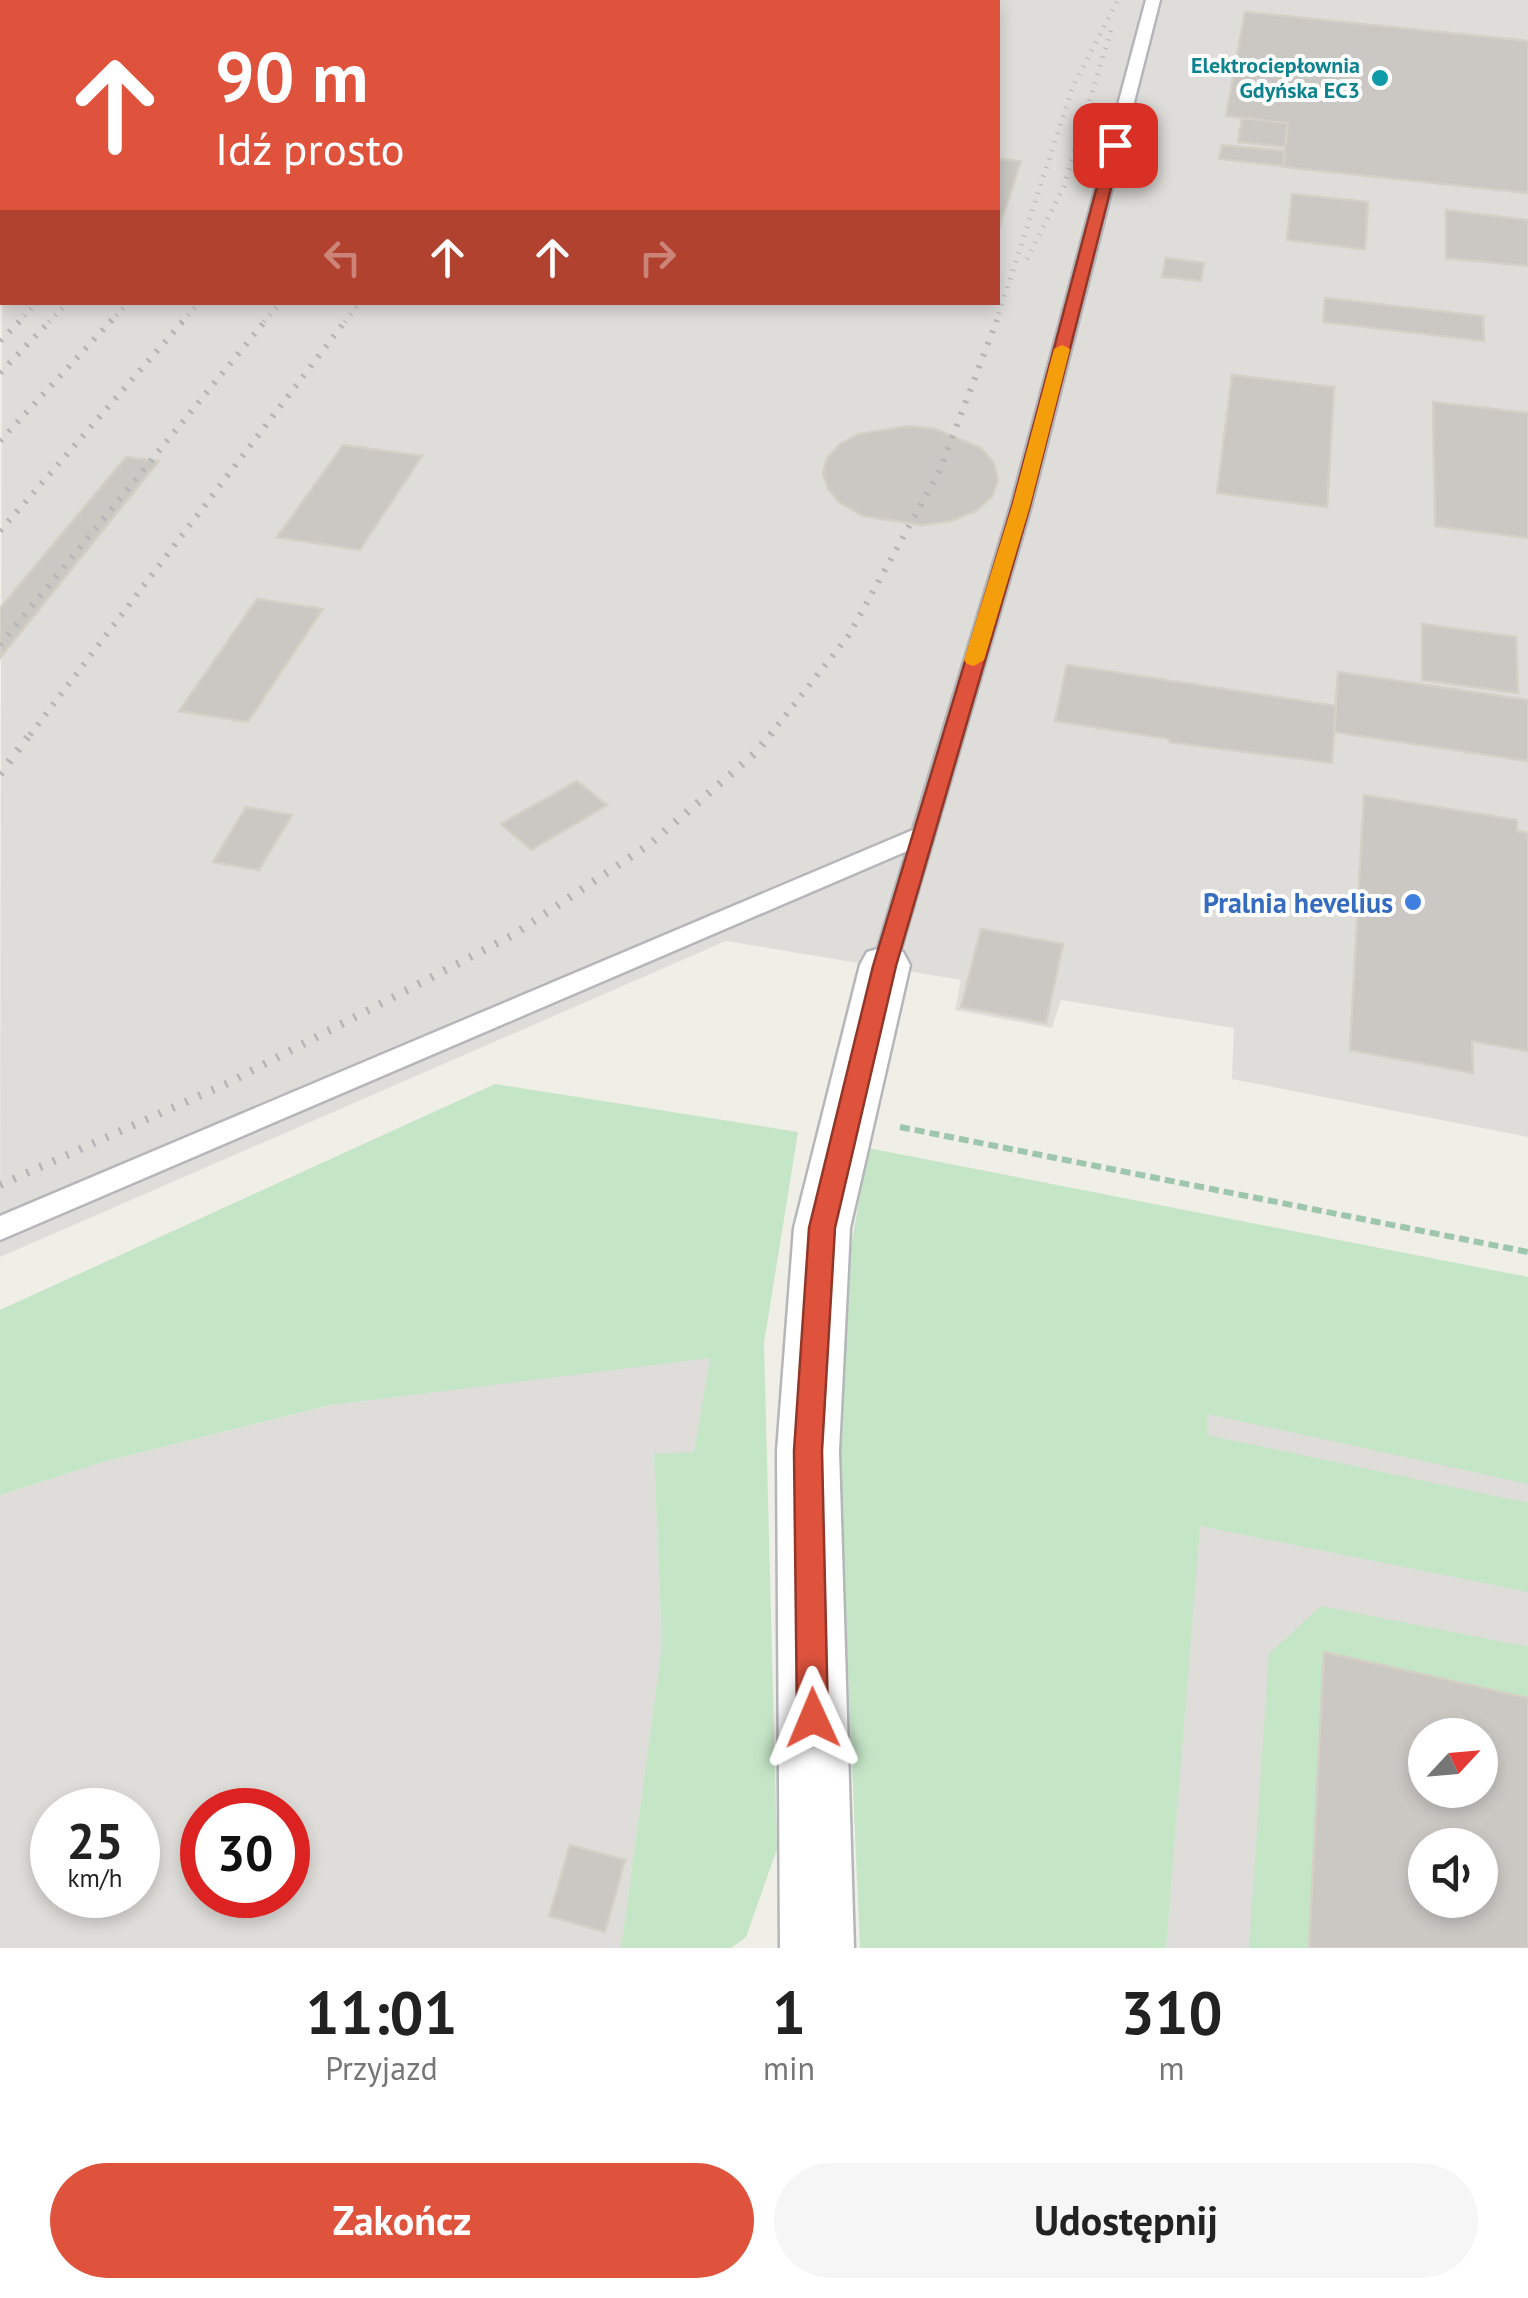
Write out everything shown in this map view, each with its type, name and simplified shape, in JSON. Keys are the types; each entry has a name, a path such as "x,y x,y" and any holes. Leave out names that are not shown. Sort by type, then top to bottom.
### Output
{"street":[{"path":"817,1948 808,1451 822,1228 884,966"}],"lane":[{"path":"884,966 1021,506 1152,0"},
{"path":"0,1228 920,836"}],"path":[{"path":"884,1124 1528,1252"}],"shaded area":[{"path":"1000,0 1528,0 1528,1137 1232,1079 1234,1028 1061,1000 1052,1028 955,1010 961,980 726,941 0,1257 2,305 1000,305"},
{"path":"711,1358 694,1453 654,1455 662,1646 621,1948 0,1948 0,1495 103,1462 332,1405 635,1363"},
{"path":"1208,1413 1528,1480 1528,1948 1166,1948"}],"green space":[{"path":"495,1084 798,1132 764,1343 777,1849 746,1937 731,1948 621,1948 662,1646 654,1454 694,1452 710,1358 331,1405 103,1462 0,1495 0,1310"},
{"path":"868,1148 1528,1277 1528,1484 1208,1414 1207,1435 1528,1503 1528,1592 1200,1526 1166,1948 860,1948 834,1346"},
{"path":"1321,1606 1528,1647 1528,1698 1324,1652 1309,1948 1249,1948 1269,1654"}],"building":[{"name":"Elektrociepłownia Gdyńska EC3","path":"1245,12 1528,41 1528,193 1283,167 1288,123 1226,116"},
{"path":"1242,118 1288,123 1285,147 1238,142"},
{"path":"1222,145 1285,151 1283,166 1219,159"},
{"path":"1000,159 1021,161 1000,225"},
{"path":"1292,194 1368,202 1365,249 1287,240"},
{"path":"1446,210 1528,220 1528,266 1446,258"},
{"path":"1166,258 1204,263 1201,281 1162,277"},
{"path":"1325,298 1483,316 1484,341 1323,322"},
{"path":"1232,375 1334,387 1327,507 1217,493"},
{"path":"1433,402 1528,413 1528,538 1435,526"},
{"path":"909,426 936,429 981,448 994,463 998,480 992,497 976,511 951,521 922,525 863,516 840,503 828,489 823,473 827,458 840,444 859,434"},
{"path":"343,445 422,456 360,550 277,537"},
{"path":"126,457 159,461 0,658 0,608"},
{"path":"257,599 323,609 248,722 179,711"},
{"path":"1422,624 1516,637 1518,693 1422,680"},
{"path":"1067,665 1336,706 1332,763 1169,742 1170,739 1055,721"},
{"path":"1338,672 1528,700 1528,761 1334,732"},
{"path":"577,781 607,805 531,850 501,824"},
{"path":"1364,795 1517,820 1517,831 1528,833 1528,1051 1472,1041 1473,1073 1350,1050"},
{"path":"246,807 292,815 259,870 213,862"},
{"path":"981,929 1063,944 1046,1023 961,1007"},
{"path":"1324,1652 1528,1698 1528,1948 1309,1948"},
{"path":"570,1845 625,1860 605,1932 549,1916"}],"railway":[{"path":"996,322 1073,86 1118,0"},
{"path":"1027,259 1064,186 1111,30"},
{"path":"18,322 35,305"},
{"path":"49,322 65,305"},
{"path":"110,322 126,305"},
{"path":"182,322 197,305"},
{"path":"264,322 278,305"},
{"path":"345,322 358,305"},
{"path":"0,341 21,320"},
{"path":"0,373 51,320"},
{"path":"0,441 112,320"},
{"path":"0,531 184,320"},
{"path":"0,645 266,320"},
{"path":"30,735 346,320"},
{"path":"770,735 849,635 939,472 997,320"},
{"path":"0,774 31,733"},
{"path":"0,1185 228,1083 513,935 650,844 754,754 772,733"}],"slow traffic":[{"path":"974,660 1021,506 1062,349"}],"place":[{"name":"Elektrociepłownia Gdyńska EC3","path":"1380,78"},
{"name":"Pralnia hevelius","path":"1413,902"}],"route":[{"path":"813,1718 808,1451 822,1228 884,966 1021,506 1115,145"}]}
